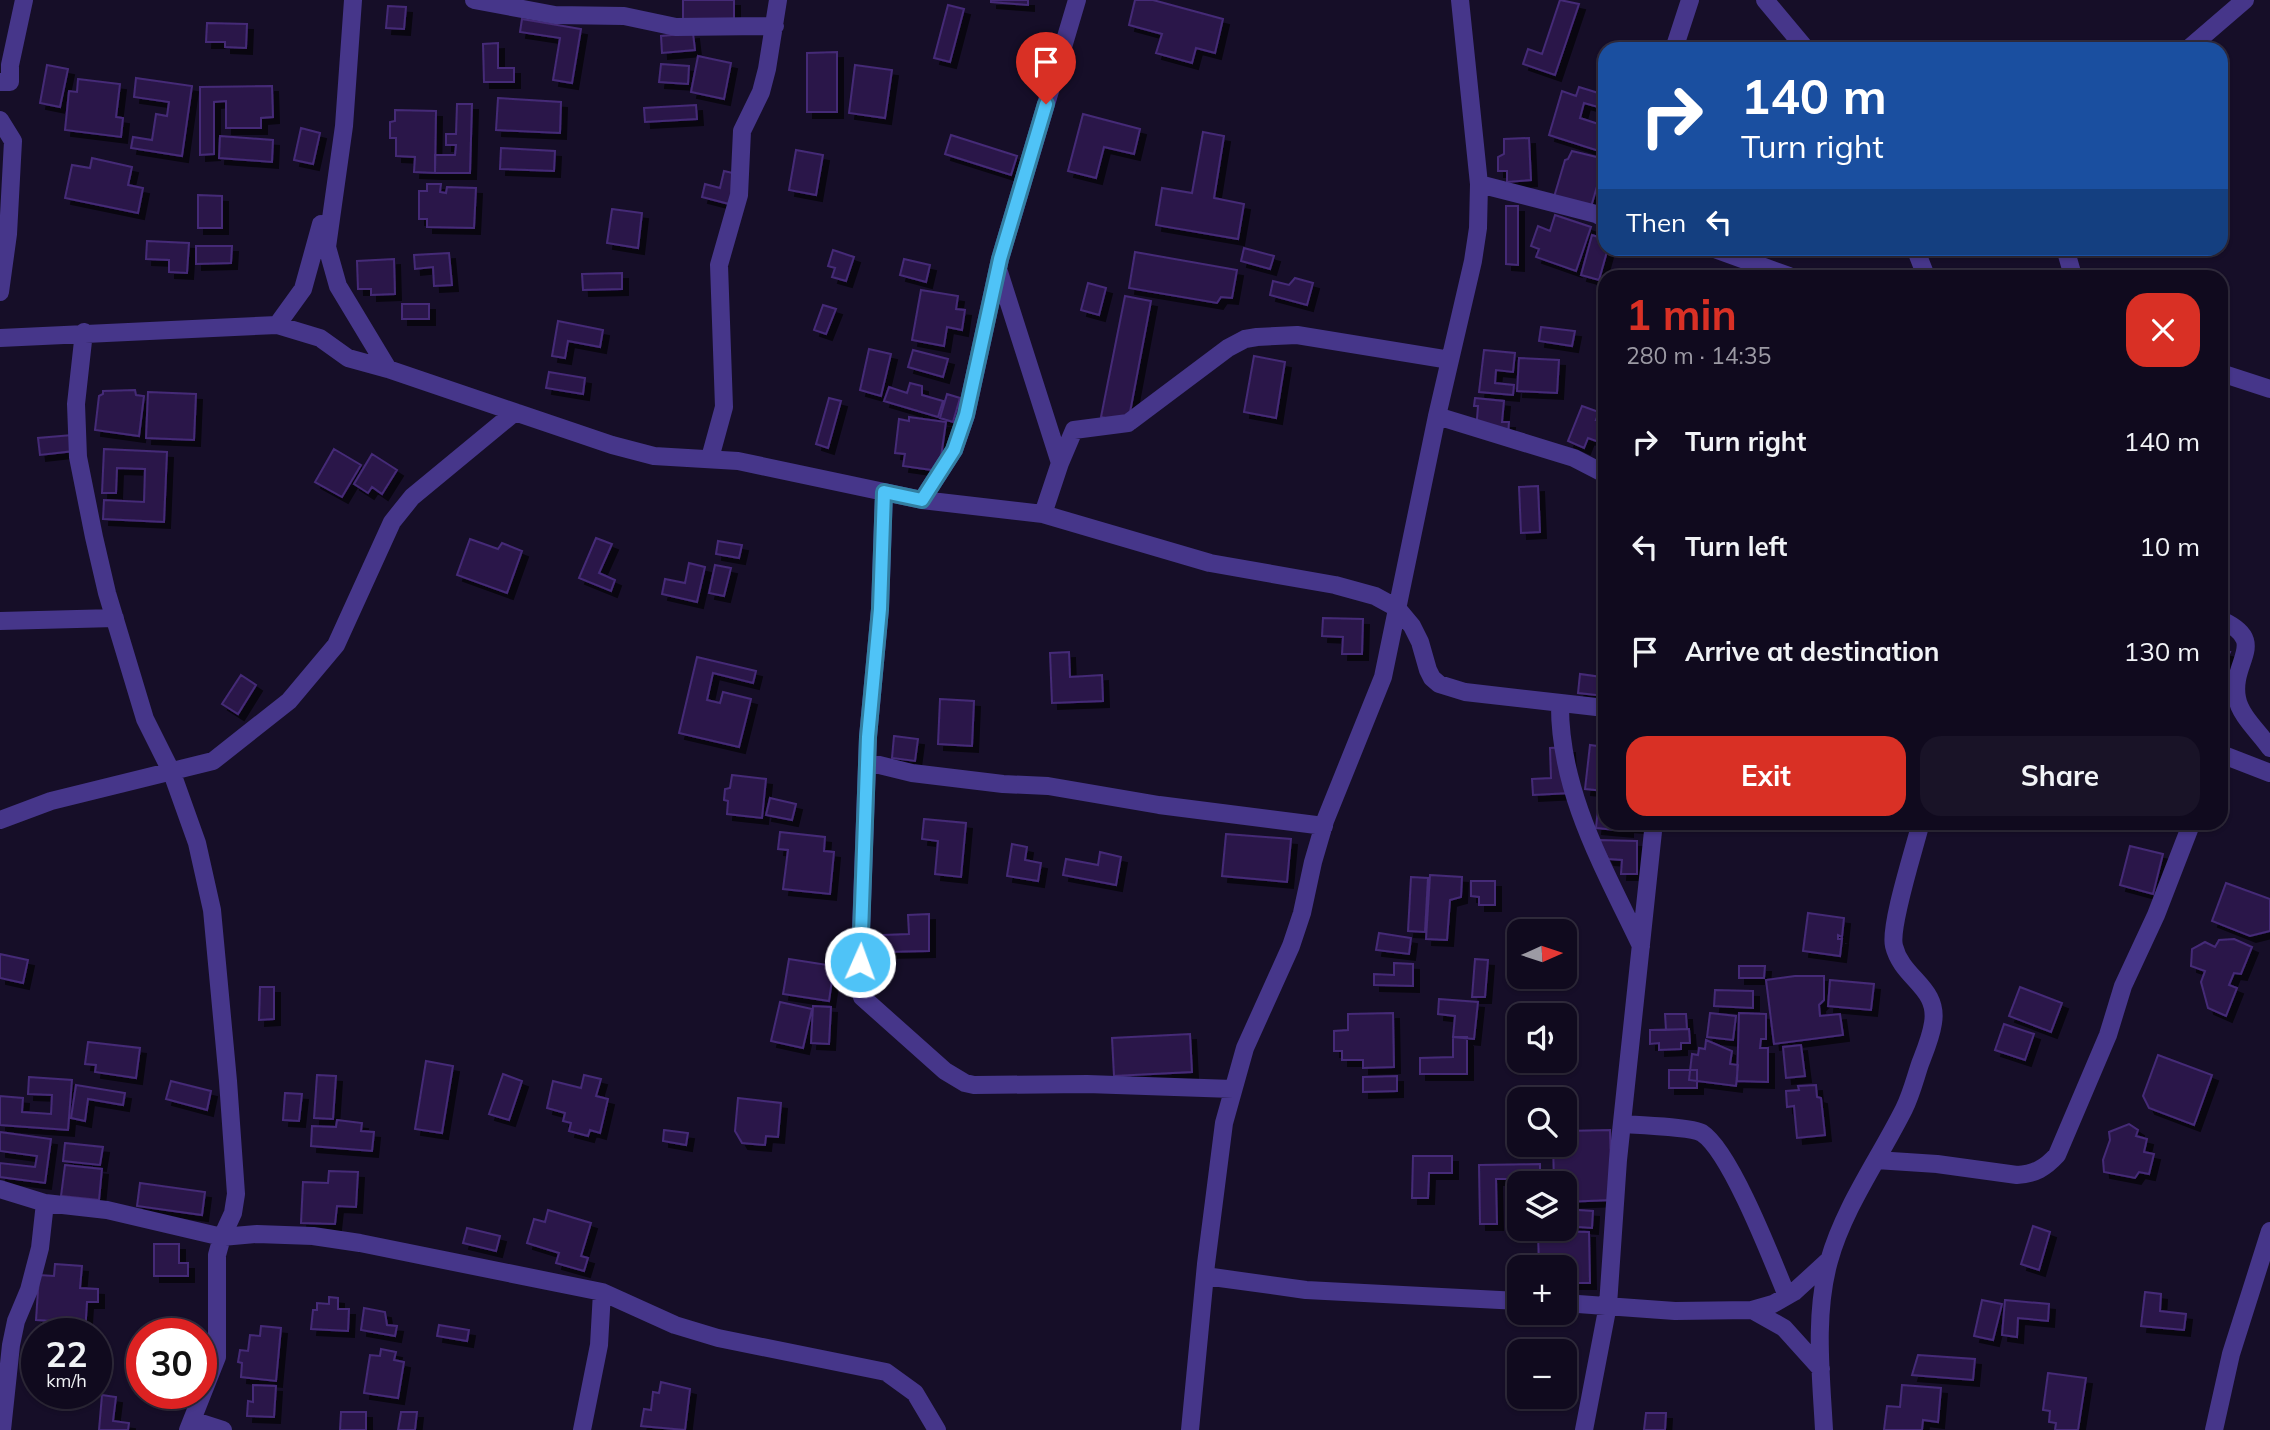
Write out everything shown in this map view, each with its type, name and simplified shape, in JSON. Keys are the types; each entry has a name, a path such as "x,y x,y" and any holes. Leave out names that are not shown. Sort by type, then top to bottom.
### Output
{"street":[{"path":"0,82 10,82 10,65 24,0"},
{"path":"354,0 346,93 327,247 338,286 388,369"},
{"path":"474,0 555,15 624,16 676,27 775,26"},
{"path":"710,458 724,407 719,265 739,195 742,131 761,92 778,0"},
{"path":"922,500 954,450 966,415 998,269 1077,0"},
{"path":"1190,1430 1224,1123 1245,1048 1295,935 1324,826 1383,677 1479,229 1479,184 1460,0"},
{"path":"1676,42 1690,0"},
{"path":"1765,0 1800,42"},
{"path":"2196,42 2245,0"},
{"path":"276,325 303,289 321,221 346,93"},
{"path":"0,120 13,141 8,234 0,292"},
{"path":"1479,184 1598,215"},
{"path":"1734,256 1773,270"},
{"path":"998,269 1060,463"},
{"path":"0,338 276,325 320,338 348,358 612,445 654,456 738,461 922,500 1043,514 1210,563 1362,592 1398,608 1412,626 1428,670 1439,684 1465,692 1598,707"},
{"path":"84,332 76,404 78,457 94,537 145,719 172,773 197,843 212,910 236,1194 233,1213 222,1237 216,1268 217,1357 190,1425 223,1430"},
{"path":"1043,514 1070,436 1077,428 1128,422 1228,348 1245,339 1297,335 1450,360"},
{"path":"2228,375 2270,388"},
{"path":"0,820 51,801 214,761 289,701 336,645 392,522 412,497 515,412"},
{"path":"1437,416 1574,458 1598,470"},
{"path":"884,492 880,609 867,762 859,985 865,1002 945,1071 965,1083 1233,1089"},
{"path":"0,621 115,618"},
{"path":"2228,623 2236,626 2246,638 2248,648 2237,682 2237,701 2270,748"},
{"path":"1560,702 1560,727 1581,819 1642,947"},
{"path":"2228,757 2270,773"},
{"path":"867,762 912,773 1003,784 1048,786 1159,805 1324,826"},
{"path":"1584,1430 1608,1305 1622,1124 1653,830"},
{"path":"1824,1430 1820,1312 1829,1260 1842,1228 1905,1106 1933,1023 1933,1001 1928,992 1904,970 1894,946 1898,912 1919,830"},
{"path":"1876,1160 1937,1164 2017,1175 2029,1174 2048,1166 2057,1155 2091,1078 2123,986 2156,915 2189,830"},
{"path":"1622,1124 1696,1131 1708,1139 1737,1184 1760,1229 1787,1296"},
{"path":"0,1189 45,1203 107,1210 222,1237 257,1234 313,1236 602,1292 676,1325 718,1338 886,1372 915,1393 937,1430"},
{"path":"2,1430 11,1345 40,1248 45,1203"},
{"path":"2214,1430 2231,1354 2270,1231"},
{"path":"1577,1304 1675,1311 1752,1310 1773,1304 1787,1296 1829,1260"},
{"path":"1205,1276 1306,1290 1507,1300"},
{"path":"582,1430 598,1345 602,1292"},
{"path":"1752,1310 1784,1328 1821,1370"}],"building":[{"path":"683,0 734,0 734,22 683,21"},
{"path":"1028,0 1028,5 991,2"},
{"path":"1135,0 1153,0 1223,19 1215,53 1196,48 1192,63 1156,53 1162,34 1129,25"},
{"path":"1560,0 1579,4 1555,75 1523,64 1528,49 1542,54"},
{"path":"948,5 964,9 950,62 934,58"},
{"path":"388,6 406,7 404,29 386,28"},
{"path":"522,19 581,29 572,83 553,80 560,38 520,32"},
{"path":"207,23 247,24 246,48 225,47 225,42 206,42"},
{"path":"693,33 695,50 662,53 661,36"},
{"path":"498,43 498,68 514,68 514,82 484,82 483,44"},
{"path":"837,52 837,112 807,112 807,53"},
{"path":"698,56 731,63 724,99 691,92"},
{"path":"661,64 689,66 688,84 659,82"},
{"path":"47,65 68,69 60,107 40,103"},
{"path":"855,65 892,70 885,118 849,113"},
{"path":"136,78 192,86 182,156 131,148 133,137 152,140 156,114 167,116 169,102 134,97"},
{"path":"78,79 120,84 116,117 123,118 121,137 65,130 69,91 77,92"},
{"path":"272,86 273,117 261,118 261,128 226,128 226,101 214,102 214,154 200,155 200,87"},
{"path":"1579,87 1598,93 1598,107 1584,103 1580,118 1598,124 1598,151 1549,135 1562,91 1576,96"},
{"path":"498,98 561,102 560,133 496,130"},
{"path":"457,104 472,104 470,173 435,173 435,155 455,155 456,145 446,145 446,134 456,134"},
{"path":"696,105 697,119 645,122 644,108"},
{"path":"395,110 436,111 435,173 414,172 415,157 396,156 396,138 390,138 390,122 395,121"},
{"path":"1083,114 1140,129 1134,154 1104,147 1096,178 1068,171"},
{"path":"301,128 320,133 313,164 294,160"},
{"path":"1203,132 1224,136 1214,198 1244,204 1238,239 1156,225 1162,188 1192,193"},
{"path":"951,135 1017,156 1011,175 945,154"},
{"path":"220,136 273,140 272,162 219,158"},
{"path":"1529,138 1531,180 1507,182 1507,171 1498,171 1498,157 1504,154 1504,139"},
{"path":"501,148 555,151 554,171 500,169"},
{"path":"796,150 823,155 816,195 789,190"},
{"path":"1572,151 1598,157 1598,183 1591,207 1554,197 1565,160"},
{"path":"92,158 132,167 128,185 143,188 138,213 65,198 72,165 90,168"},
{"path":"724,171 737,174 729,204 702,197 705,184 720,188"},
{"path":"427,184 441,184 440,192 446,193 447,187 476,188 474,228 427,227 427,219 419,219 419,191 427,191"},
{"path":"198,195 222,196 222,228 198,228"},
{"path":"1506,206 1518,206 1518,265 1506,264"},
{"path":"612,209 642,213 638,248 607,243"},
{"path":"1555,215 1591,227 1576,271 1536,257 1539,249 1531,246 1538,226 1550,231"},
{"path":"1592,235 1598,237 1598,256 1606,256 1602,270 1598,270 1598,280 1581,275"},
{"path":"147,241 189,243 187,273 169,272 169,260 146,259"},
{"path":"196,246 232,246 231,263 196,264"},
{"path":"1244,248 1274,256 1270,269 1241,261"},
{"path":"833,250 854,257 846,281 832,277 835,268 828,266"},
{"path":"1135,252 1237,270 1232,298 1221,297 1217,303 1129,288"},
{"path":"449,253 452,285 434,286 433,267 415,269 414,255"},
{"path":"394,259 395,294 371,295 371,289 358,289 357,261"},
{"path":"904,259 930,265 926,282 900,275"},
{"path":"622,273 622,289 583,290 582,274"},
{"path":"1295,278 1313,283 1307,305 1270,295 1273,281 1289,285"},
{"path":"1088,283 1106,288 1099,315 1081,310"},
{"path":"921,290 958,296 956,309 965,310 962,330 947,327 944,346 912,340"},
{"path":"1125,296 1151,301 1128,423 1101,417"},
{"path":"402,304 429,304 429,319 402,319"},
{"path":"823,305 836,309 826,334 814,330"},
{"path":"558,321 603,330 600,347 568,341 565,358 552,356"},
{"path":"1541,327 1575,331 1572,346 1539,341"},
{"path":"869,349 891,354 881,396 860,390"},
{"path":"913,350 948,359 943,377 908,367"},
{"path":"1484,350 1515,353 1513,372 1496,370 1495,383 1514,385 1513,395 1479,392"},
{"path":"1254,356 1285,362 1276,418 1244,412"},
{"path":"1519,358 1559,360 1557,393 1517,391"},
{"path":"549,372 585,378 583,394 546,388"},
{"path":"910,383 922,386 922,395 943,401 938,417 884,401 889,387 907,393"},
{"path":"135,390 136,395 144,396 139,436 95,430 99,396 103,391"},
{"path":"148,392 196,394 194,440 146,438"},
{"path":"947,394 960,398 953,422 940,418"},
{"path":"829,398 841,401 828,448 816,444"},
{"path":"1475,398 1504,401 1502,422 1509,422 1508,434 1476,431 1478,406 1474,406"},
{"path":"1582,406 1598,412 1598,442 1588,438 1584,448 1568,441"},
{"path":"909,417 946,422 939,471 903,466 905,454 895,453 899,419 909,421"},
{"path":"72,435 74,451 40,455 38,438"},
{"path":"104,449 167,452 164,522 103,519 104,500 144,502 145,469 117,468 116,493 102,493"},
{"path":"334,449 361,465 342,497 315,482"},
{"path":"372,454 397,470 382,494 372,487 368,493 354,484"},
{"path":"1538,486 1540,532 1521,533 1519,487"},
{"path":"596,538 612,544 599,573 615,580 611,591 579,578"},
{"path":"470,539 498,549 502,543 522,551 507,593 457,575"},
{"path":"718,541 742,545 739,558 716,554"},
{"path":"689,563 705,567 697,602 662,594 665,579 685,583"},
{"path":"715,565 731,568 724,596 709,593"},
{"path":"1323,618 1363,619 1362,654 1342,654 1343,637 1322,636"},
{"path":"1069,652 1070,677 1102,675 1103,701 1052,703 1050,653"},
{"path":"697,657 756,671 753,683 713,673 707,700 720,703 723,692 751,699 739,747 679,733"},
{"path":"1580,674 1598,676 1598,695 1578,693"},
{"path":"241,675 256,685 238,714 222,704"},
{"path":"940,699 974,701 972,746 938,744"},
{"path":"894,736 918,739 915,761 892,758"},
{"path":"1590,745 1598,746 1598,790 1585,789"},
{"path":"1569,747 1571,793 1533,795 1532,779 1551,778 1550,748"},
{"path":"732,775 766,779 762,818 727,814 725,789 730,788"},
{"path":"770,798 796,804 792,820 766,815"},
{"path":"924,819 966,823 961,877 935,874 938,841 922,839"},
{"path":"780,832 825,837 824,851 834,852 830,894 783,889 788,850 778,849"},
{"path":"1226,834 1291,839 1287,882 1222,876"},
{"path":"1598,840 1637,841 1637,874 1621,874 1622,860 1608,859"},
{"path":"1012,844 1027,847 1025,860 1041,863 1038,881 1007,876"},
{"path":"2130,846 2163,854 2153,894 2120,885"},
{"path":"1100,852 1121,857 1116,885 1063,875 1066,859 1098,865"},
{"path":"1430,875 1462,877 1461,897 1450,900 1447,940 1426,939"},
{"path":"1411,877 1428,878 1425,932 1408,931"},
{"path":"1471,881 1495,881 1495,905 1479,905 1479,897 1471,896"},
{"path":"2226,883 2270,899 2270,931 2250,936 2212,921"},
{"path":"1808,913 1844,918 1842,937 1838,935 1838,939 1842,939 1840,956 1803,951"},
{"path":"929,914 929,951 883,952 883,935 909,934 908,915"},
{"path":"1379,933 1411,938 1409,954 1376,950"},
{"path":"2234,939 2252,947 2241,974 2234,973 2229,985 2237,988 2226,1016 2208,1008 2201,982 2205,971 2191,966 2192,949 2205,942 2215,947 2219,940"},
{"path":"0,954 28,960 23,983 0,978"},
{"path":"789,959 834,966 829,1001 783,994"},
{"path":"1475,959 1488,960 1485,997 1472,997"},
{"path":"1394,963 1413,964 1413,986 1374,985 1374,974 1394,975"},
{"path":"1739,966 1765,966 1764,978 1739,978"},
{"path":"1824,976 1824,1000 1819,1005 1820,1016 1840,1014 1843,1035 1774,1044 1766,980"},
{"path":"1830,980 1874,984 1871,1010 1828,1006"},
{"path":"260,987 274,987 274,1019 259,1020"},
{"path":"2020,987 2062,1003 2051,1032 2009,1016"},
{"path":"1715,990 1753,991 1753,1008 1714,1006"},
{"path":"1439,999 1478,1002 1474,1039 1453,1037 1455,1016 1438,1014"},
{"path":"780,1002 812,1009 803,1048 771,1041"},
{"path":"813,1006 831,1007 829,1044 811,1043"},
{"path":"1393,1013 1394,1067 1363,1068 1363,1060 1342,1060 1342,1051 1334,1051 1334,1031 1348,1030 1348,1014"},
{"path":"1710,1013 1736,1016 1733,1040 1707,1037"},
{"path":"1739,1013 1766,1014 1766,1039 1761,1039 1760,1048 1768,1048 1768,1082 1737,1081"},
{"path":"1665,1014 1686,1014 1687,1029 1666,1030"},
{"path":"2004,1024 2034,1034 2025,1060 1995,1050"},
{"path":"1689,1029 1690,1043 1681,1043 1681,1049 1659,1050 1659,1043 1650,1044 1650,1030"},
{"path":"1190,1034 1192,1072 1114,1076 1112,1038"},
{"path":"1453,1037 1467,1037 1467,1074 1420,1074 1420,1058 1453,1057"},
{"path":"1706,1040 1732,1051 1730,1064 1738,1065 1736,1086 1689,1080 1692,1054 1698,1055 1699,1048 1705,1049"},
{"path":"88,1042 140,1048 136,1078 95,1072 96,1065 85,1064"},
{"path":"1801,1045 1805,1076 1786,1078 1783,1047"},
{"path":"2158,1055 2212,1075 2194,1125 2149,1108 2143,1096"},
{"path":"426,1061 453,1066 442,1133 415,1129"},
{"path":"1669,1070 1697,1070 1697,1088 1669,1088"},
{"path":"503,1074 522,1081 509,1120 489,1114"},
{"path":"317,1075 336,1076 333,1119 314,1118"},
{"path":"584,1075 601,1079 596,1096 608,1099 600,1133 590,1130 588,1136 569,1131 571,1123 563,1121 565,1113 547,1108 553,1081 581,1088"},
{"path":"1397,1076 1397,1091 1363,1092 1363,1077"},
{"path":"29,1077 72,1080 68,1130 0,1125 0,1096 23,1098 22,1112 51,1114 52,1095 28,1094"},
{"path":"171,1081 211,1091 207,1110 166,1099"},
{"path":"76,1085 125,1093 123,1105 88,1099 85,1121 71,1118"},
{"path":"1816,1085 1817,1097 1821,1098 1825,1135 1797,1138 1794,1106 1787,1107 1786,1091 1799,1090 1798,1086"},
{"path":"285,1093 302,1094 299,1121 283,1120"},
{"path":"738,1098 781,1103 778,1137 766,1136 765,1145 742,1143 735,1131"},
{"path":"337,1120 362,1123 361,1131 374,1132 372,1151 311,1146 312,1126 336,1127"},
{"path":"2129,1124 2138,1130 2136,1136 2147,1139 2144,1152 2154,1154 2149,1174 2139,1172 2135,1178 2104,1172 2103,1160 2110,1140 2109,1132"},
{"path":"664,1130 688,1133 686,1145 663,1141"},
{"path":"1610,1130 1612,1200 1577,1201 1577,1171 1554,1171 1553,1157 1577,1157 1577,1131"},
{"path":"0,1132 51,1139 45,1183 0,1177 0,1163 35,1167 37,1156 0,1151"},
{"path":"65,1143 103,1147 100,1165 63,1161"},
{"path":"1413,1156 1452,1156 1452,1173 1429,1173 1428,1198 1412,1198"},
{"path":"1540,1164 1540,1171 1507,1171 1507,1179 1496,1179 1497,1224 1480,1224 1479,1165"},
{"path":"65,1165 102,1169 99,1200 61,1196"},
{"path":"329,1171 358,1172 356,1207 337,1206 335,1224 301,1223 303,1182 328,1183"},
{"path":"140,1183 205,1192 202,1215 137,1206"},
{"path":"548,1210 591,1223 581,1256 588,1258 584,1271 556,1263 559,1253 527,1243 534,1219 545,1222"},
{"path":"1577,1210 1593,1211 1592,1228 1577,1227"},
{"path":"2033,1226 2050,1232 2039,1270 2021,1264"},
{"path":"467,1228 500,1236 496,1251 463,1243"},
{"path":"1577,1232 1589,1232 1590,1283 1577,1283 1577,1255 1539,1255 1538,1241 1577,1241"},
{"path":"154,1244 179,1244 179,1263 188,1263 188,1276 154,1276"},
{"path":"55,1264 82,1266 80,1288 98,1289 98,1302 87,1302 86,1318 36,1318 39,1275 54,1276"},
{"path":"2145,1292 2161,1294 2160,1311 2186,1314 2184,1330 2141,1326"},
{"path":"329,1297 338,1298 338,1309 349,1309 348,1331 311,1329 313,1310 317,1310 317,1303 329,1304"},
{"path":"1982,1300 2002,1304 1993,1340 1974,1336"},
{"path":"2005,1300 2049,1304 2048,1321 2018,1318 2017,1337 2002,1335"},
{"path":"364,1308 385,1312 387,1325 397,1326 395,1336 361,1330"},
{"path":"439,1325 469,1330 467,1341 437,1336"},
{"path":"261,1326 281,1328 276,1381 241,1377 242,1363 238,1362 240,1350 248,1351 250,1335 260,1336"},
{"path":"381,1349 396,1352 394,1360 404,1362 398,1398 364,1393 370,1355 380,1356"},
{"path":"1918,1355 1975,1359 1973,1380 1912,1375"},
{"path":"2048,1373 2086,1378 2078,1430 2055,1430 2056,1423 2049,1422 2050,1411 2043,1410"},
{"path":"661,1382 690,1389 685,1430 641,1426 644,1409 651,1410 653,1392 659,1393"},
{"path":"253,1385 276,1386 274,1417 247,1416 248,1401 253,1402"},
{"path":"1902,1385 1941,1388 1938,1422 1923,1420 1922,1430 1884,1430 1887,1406 1900,1407"},
{"path":"112,1396 116,1397 113,1421 129,1423 128,1430 99,1430 101,1409 112,1409"},
{"path":"341,1412 366,1412 366,1430 340,1430"},
{"path":"401,1412 417,1412 415,1430 398,1430"},
{"path":"1646,1413 1666,1413 1665,1430 1644,1430"}],"route":[{"path":"860,962 868,737 880,609 884,492 922,500 954,450 966,415 1000,259 1046,104"}]}
